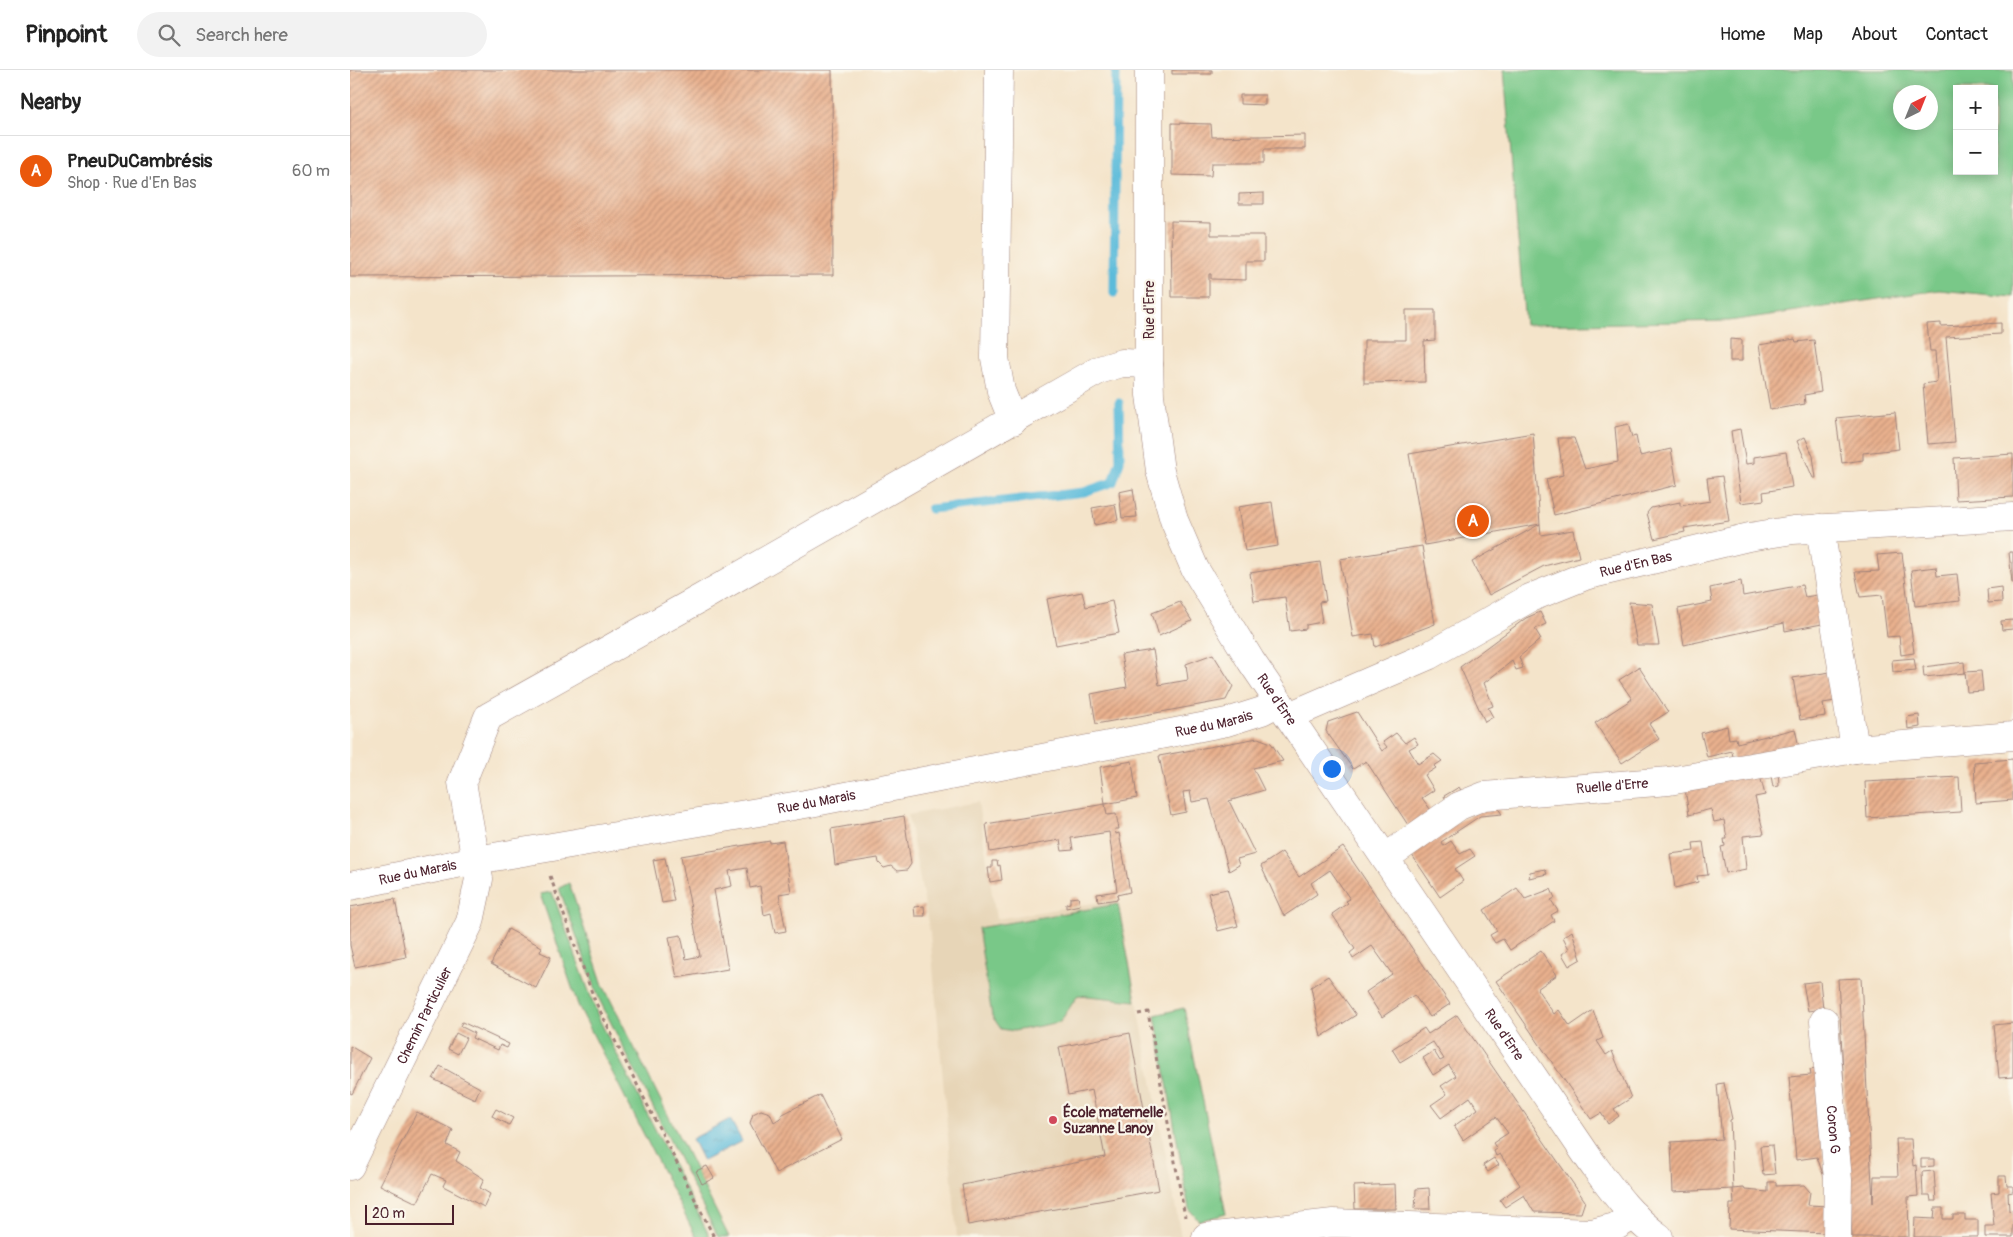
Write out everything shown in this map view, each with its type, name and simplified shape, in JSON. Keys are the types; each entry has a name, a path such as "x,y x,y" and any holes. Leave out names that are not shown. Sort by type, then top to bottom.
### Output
{"street":[{"path":"999,70 995,358 1001,391 1013,421"},
{"name":"Rue d'Erre","path":"1149,70 1150,395 1160,471 1183,544 1211,598 1284,709 1592,1163 1634,1215 1659,1237"},
{"name":"Chemin Particulier","path":"350,1166 463,940 474,907 479,879 462,782 488,717 1111,365 1128,362 1149,364"},
{"name":"Rue d'En Bas","path":"1284,709 1428,656 1530,598 1568,582 1749,538 1820,528 2013,517"},
{"path":"1820,528 1855,748"},
{"name":"Rue du Marais","path":"350,886 476,860 805,804 1218,724 1262,711 1284,709"},
{"name":"Ruelle d'Erre","path":"1385,858 1459,806 1484,796 1669,781 1855,748 2013,736"},
{"name":"Coron G","path":"1824,1021 1838,1180 1836,1237"},
{"path":"1196,1232 1325,1223 1592,1233 1615,1227 1634,1215"}],"path":[{"path":"543,848 551,878 595,1001 714,1237"},
{"path":"1138,1014 1148,1012 1196,1232"}],"shaded area":[{"name":"École maternelle Suzanne Lanoy","path":"978,802 996,919 1118,899 1181,1237 957,1237 930,933 908,815"}],"green space":[{"path":"1504,70 2013,70 2013,297 1939,290 1729,321 1525,325"},
{"path":"569,883 603,985 729,1237 718,1237 600,1001 559,888"},
{"path":"552,892 600,1021 710,1237 696,1237 578,1005 540,894"},
{"path":"1118,904 1136,1001 1078,995 1060,1022 1014,1031 1001,1029 992,1016 978,928"},
{"path":"1184,1008 1226,1214 1199,1221 1189,1209 1155,1015"}],"water":[{"path":"730,1119 742,1141 703,1161 692,1139"}],"building":[{"path":"350,70 832,70 833,275 350,277"},
{"path":"1172,70 1212,70 1212,74 1172,74"},
{"path":"1240,95 1265,95 1265,105 1240,104"},
{"path":"1172,123 1211,124 1212,137 1305,135 1305,149 1264,149 1264,163 1212,163 1211,176 1172,175"},
{"path":"1264,193 1264,204 1239,204 1239,194"},
{"path":"1171,221 1211,222 1211,235 1264,235 1264,261 1246,261 1246,280 1211,279 1211,274 1209,274 1209,297 1172,297"},
{"path":"1406,310 1435,310 1435,340 1424,341 1425,382 1364,383 1364,340 1406,340"},
{"path":"1941,323 1941,326 2001,323 2001,334 1946,337 1955,442 1928,444 1923,384 1937,382 1935,351 1930,351 1927,324"},
{"path":"1730,339 1742,340 1742,361 1730,361"},
{"path":"1795,339 1796,342 1814,340 1821,392 1804,395 1805,404 1770,410 1759,345"},
{"path":"1895,412 1899,449 1863,453 1863,460 1842,463 1836,418"},
{"path":"1628,424 1632,437 1636,436 1640,456 1671,449 1677,485 1554,515 1546,479 1563,475 1558,438 1574,438 1585,469 1618,462 1615,427"},
{"path":"1740,429 1746,464 1754,463 1754,457 1786,452 1792,487 1763,492 1764,500 1741,503 1731,431"},
{"path":"1533,433 1540,524 1425,545 1409,454"},
{"path":"1805,437 1813,456 1816,478 1813,478 1797,441"},
{"path":"2013,454 2013,497 1956,500 1954,458"},
{"path":"1722,476 1729,521 1684,528 1685,532 1654,539 1647,513 1651,508 1680,502 1680,506 1710,501 1707,478"},
{"path":"1133,489 1137,517 1122,518 1119,492"},
{"path":"1272,502 1278,546 1245,551 1238,507"},
{"path":"1115,504 1118,520 1095,525 1092,508"},
{"path":"1540,524 1541,535 1573,530 1579,557 1544,566 1489,595 1472,562"},
{"path":"1422,546 1435,624 1375,647 1373,634 1353,637 1340,559"},
{"path":"2009,552 2013,552 2013,583 2012,583"},
{"path":"1902,553 1914,653 1901,655 1899,636 1887,637 1882,595 1860,597 1855,572 1879,571 1877,555"},
{"path":"1320,562 1326,601 1319,602 1322,622 1306,625 1306,629 1290,631 1285,597 1254,601 1250,573"},
{"path":"1936,567 1937,576 1957,574 1960,601 1915,606 1911,570"},
{"path":"1741,581 1743,596 1802,585 1805,597 1817,595 1822,624 1785,631 1784,623 1684,645 1678,609 1712,602 1710,588"},
{"path":"2001,587 2002,602 1988,603 1987,589"},
{"path":"1082,592 1086,607 1112,601 1119,633 1056,645 1047,599"},
{"path":"1180,602 1192,621 1159,636 1152,613"},
{"path":"1629,602 1652,604 1659,645 1637,645"},
{"path":"1540,612 1546,624 1535,629 1541,639 1519,657 1523,668 1516,670 1512,661 1484,683 1493,706 1488,708 1493,717 1485,722 1460,667 1526,618"},
{"path":"2013,620 2013,629 2002,630 2001,621"},
{"path":"1153,650 1159,685 1188,680 1186,664 1213,654 1233,686 1226,700 1096,724 1091,694 1127,687 1121,655"},
{"path":"1914,658 1916,670 1893,672 1892,660"},
{"path":"1964,662 1965,673 1924,677 1923,667"},
{"path":"1639,667 1668,712 1649,724 1659,739 1622,763 1595,723 1632,699 1619,680"},
{"path":"1981,671 1983,691 1967,692 1965,672"},
{"path":"1830,672 1835,701 1823,703 1825,716 1800,720 1793,678"},
{"path":"1357,712 1382,751 1387,747 1383,742 1396,733 1405,743 1414,737 1418,744 1409,749 1418,764 1434,754 1442,761 1434,766 1436,768 1425,775 1434,790 1422,798 1433,813 1410,828 1366,761 1353,769 1326,731 1328,722"},
{"path":"1919,715 1920,727 1908,729 1907,717"},
{"path":"1727,726 1729,739 1736,738 1737,743 1795,729 1799,747 1734,764 1732,751 1707,757 1701,733"},
{"path":"1258,738 1271,743 1283,761 1253,768 1264,790 1229,801 1255,854 1237,859 1239,865 1229,871 1209,799 1192,802 1190,791 1183,792 1186,812 1171,815 1159,756"},
{"path":"2013,759 2013,800 1976,803 1974,762"},
{"path":"1132,761 1137,798 1105,804 1100,767"},
{"path":"1778,768 1779,786 1773,787 1770,770"},
{"path":"1759,772 1765,795 1755,797 1764,834 1743,836 1746,869 1726,873 1721,847 1725,846 1724,839 1727,839 1724,820 1714,822 1711,809 1689,815 1685,789"},
{"path":"1959,777 1961,812 1867,818 1865,782"},
{"path":"1459,787 1463,794 1448,804 1444,796"},
{"path":"1494,803 1502,814 1480,816 1441,842 1443,846 1451,841 1460,854 1470,849 1475,856 1455,869 1463,881 1440,897 1410,852 1412,845"},
{"path":"1105,804 1107,815 1116,814 1119,829 1115,829 1116,834 1119,833 1130,892 1117,895 1118,899 1098,902 1097,894 1117,891 1109,832 1071,838 1073,850 1062,851 1060,840 990,852 986,824"},
{"path":"904,816 911,864 907,870 897,871 891,866 884,868 879,863 878,858 835,865 831,829"},
{"path":"770,841 770,843 783,841 791,892 779,894 786,931 775,933 771,913 764,915 760,886 750,888 747,868 729,871 732,886 714,890 728,969 677,978 669,937 681,935 686,959 700,956 681,856"},
{"path":"1703,842 1708,875 1697,876 1698,882 1675,888 1670,854 1694,851 1693,843"},
{"path":"1343,847 1450,1004 1430,1017 1414,995 1382,1017 1366,992 1392,974 1372,946 1353,959 1350,953 1355,949 1332,914 1348,903 1346,901 1350,899 1330,870 1311,883 1317,894 1284,916 1261,866 1282,852 1299,877"},
{"path":"665,858 674,901 662,903 653,860"},
{"path":"992,861 997,861 998,866 1000,865 1002,880 990,882 988,868 992,868"},
{"path":"1545,869 1547,874 1529,878 1530,872"},
{"path":"1517,888 1525,899 1551,889 1555,898 1551,900 1558,911 1551,915 1554,921 1510,950 1503,939 1495,943 1490,935 1497,931 1484,910"},
{"path":"1227,889 1238,926 1218,931 1208,893"},
{"path":"1078,897 1080,905 1066,908 1066,904 1070,903 1070,898"},
{"path":"395,899 406,957 355,967 350,945 350,907"},
{"path":"924,906 925,916 915,916 914,907"},
{"path":"508,929 542,947 540,952 551,957 536,988 491,964"},
{"path":"1572,931 1581,959 1569,966 1562,954 1569,949 1563,937"},
{"path":"1541,951 1557,975 1537,989 1554,1014 1559,1010 1570,1026 1593,1010 1603,1038 1597,1041 1606,1055 1612,1051 1631,1098 1614,1109 1619,1116 1608,1124 1601,1113 1591,1119 1496,981"},
{"path":"1328,976 1356,1015 1321,1037 1311,987"},
{"path":"1861,978 1873,1203 1874,1176 1898,1176 1896,1139 1911,1139 1913,1166 1916,1165 1918,1196 1908,1197 1909,1237 1852,1237 1838,979"},
{"path":"1820,981 1823,1009 1808,1011 1803,983"},
{"path":"1457,1015 1585,1201 1581,1213 1534,1212 1524,1195 1505,1207 1500,1200 1520,1185 1500,1154 1496,1156 1494,1151 1497,1149 1493,1143 1508,1133 1496,1117 1463,1140 1454,1126 1478,1109 1470,1097 1441,1118 1431,1105 1447,1094 1441,1086 1456,1076 1449,1065 1433,1075 1423,1058 1434,1051 1440,1061 1444,1059 1433,1042 1400,1062 1392,1049 1424,1028 1428,1034"},
{"path":"462,1022 509,1044 507,1048 500,1045 498,1050 472,1038 474,1033 460,1026"},
{"path":"2013,1023 2013,1077 1999,1078 1994,1025"},
{"path":"456,1033 466,1038 458,1054 448,1049"},
{"path":"1130,1033 1159,1190 968,1225 962,1185 1105,1157 1092,1090 1068,1095 1059,1047"},
{"path":"350,1046 370,1058 352,1094 350,1093"},
{"path":"440,1066 480,1088 475,1099 433,1079"},
{"path":"1817,1069 1825,1180 1817,1157 1796,1160 1789,1077 1811,1075 1810,1070"},
{"path":"1724,1083 1732,1119 1730,1120 1733,1189 1673,1192 1671,1142 1722,1139 1717,1084"},
{"path":"820,1095 842,1139 776,1173 750,1123 753,1114 761,1110 770,1113 774,1122 782,1117 781,1115"},
{"path":"496,1109 513,1118 509,1125 492,1116"},
{"path":"417,1112 453,1130 447,1145 460,1152 456,1161 484,1179 480,1188 490,1194 484,1207 443,1186 446,1180 432,1174 417,1203 380,1185"},
{"path":"1772,1145 1775,1174 1763,1175 1760,1146"},
{"path":"1494,1158 1499,1165 1488,1172 1483,1165"},
{"path":"1921,1159 1934,1159 1934,1166 1921,1167"},
{"path":"707,1166 714,1178 702,1184 696,1171"},
{"path":"1934,1171 1936,1201 1931,1201 1930,1195 1923,1195 1922,1172"},
{"path":"1999,1176 2006,1176 2007,1186 2013,1186 2013,1192 2008,1193 2009,1211 2013,1210 2013,1237 1985,1237 1985,1226 1994,1226 1991,1193 1999,1192"},
{"path":"1768,1182 1776,1182 1776,1186 1804,1185 1810,1192 1808,1205 1828,1206 1827,1233 1729,1229 1730,1204 1734,1204 1733,1189 1744,1188 1745,1190 1768,1192"},
{"path":"1395,1184 1396,1209 1355,1209 1354,1186"},
{"path":"1429,1188 1430,1209 1415,1209 1416,1189"},
{"path":"1935,1208 1943,1208 1943,1219 1953,1219 1953,1215 1965,1215 1965,1220 1978,1220 1978,1237 1914,1237 1915,1218 1934,1219"}],"waterway":[{"path":"1114,293 1116,70"},
{"path":"931,509 1084,492 1113,482 1120,461 1119,403"}],"place":[{"name":"PneuDuCambrésis","path":"1473,521"},
{"name":"École maternelle Suzanne Lanoy","path":"1053,1120"}]}
